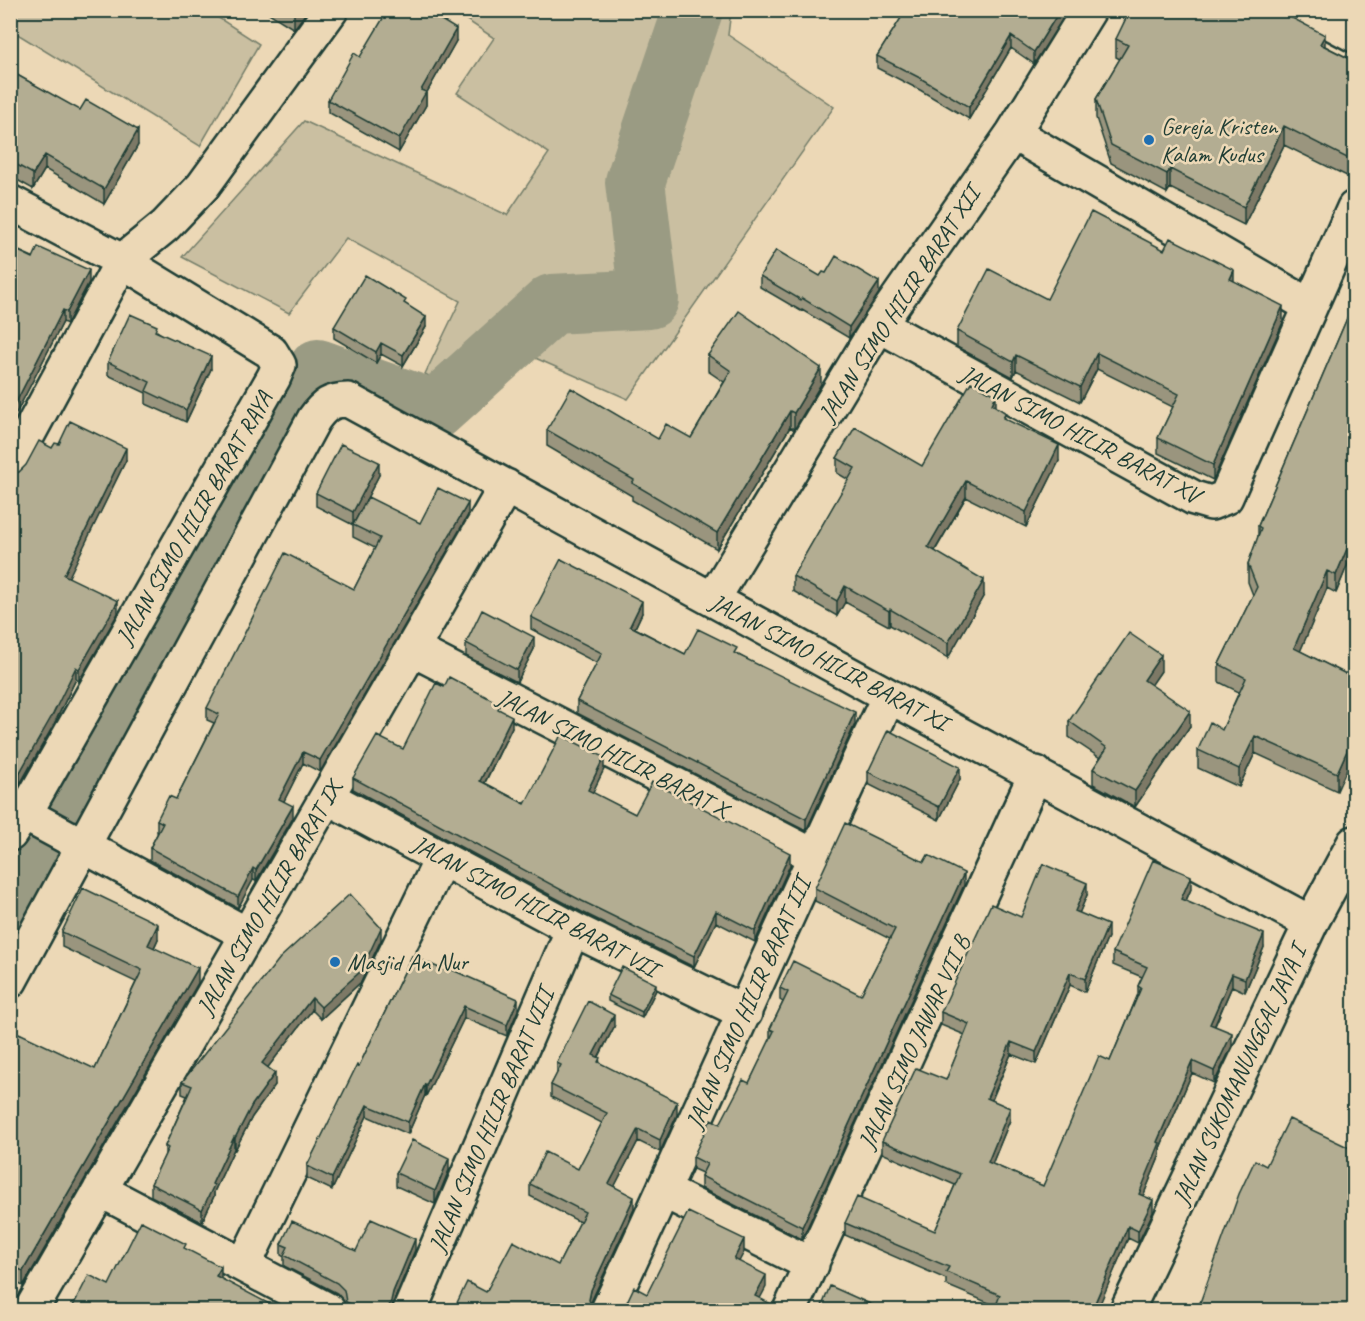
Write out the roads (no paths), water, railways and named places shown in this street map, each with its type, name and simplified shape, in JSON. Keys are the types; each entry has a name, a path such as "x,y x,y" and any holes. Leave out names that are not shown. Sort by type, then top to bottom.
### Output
{"street":[{"path":"10,468 21,427 122,261 165,226 203,186 331,10"},
{"name":"JALAN SIMO HILIR BARAT XII","path":"713,599 879,325 1013,133 1089,10"},
{"path":"1307,10 1354,35"},
{"path":"1013,133 1310,306"},
{"path":"10,202 122,261"},
{"name":"JALAN SIMO HILIR BARAT XV","path":"879,325 1194,498 1211,503 1226,496 1354,208"},
{"name":"JALAN SIMO HILIR BARAT RAYA","path":"20,818 279,365 271,351 122,261"},
{"name":"JALAN SIMO HILIR BARAT XI","path":"78,842 314,419 322,407 335,400 348,400 1311,923"},
{"name":"JALAN SIMO HILIR BARAT IX","path":"31,1311 506,486"},
{"name":"JALAN SIMO HILIR BARAT X","path":"412,649 814,856"},
{"name":"JALAN SIMO HILIR BARAT III","path":"608,1311 745,1013 814,856 890,696"},
{"name":"JALAN SIMO JAWAR VII B","path":"790,1311 1036,773"},
{"name":"JALAN SIMO HILIR BARAT VII","path":"327,797 573,929 745,1013"},
{"path":"20,818 78,842 248,935"},
{"path":"10,981 78,842"},
{"name":"JALAN SUKOMANUNGGAL JAYA I","path":"1127,1311 1311,923 1354,843"},
{"path":"244,1265 442,858"},
{"name":"JALAN SIMO HILIR BARAT VIII","path":"410,1311 573,929"},
{"path":"100,1190 328,1311"},
{"path":"664,1191 812,1265"}],"waterway":[{"path":"10,904 275,466 318,369 435,410 552,304 649,299 635,182 693,10"}],"place":[{"name":"Gereja Kristen Kalam Kudus","path":"1149,140"},
{"name":"Masjid An Nur","path":"335,962"}]}
